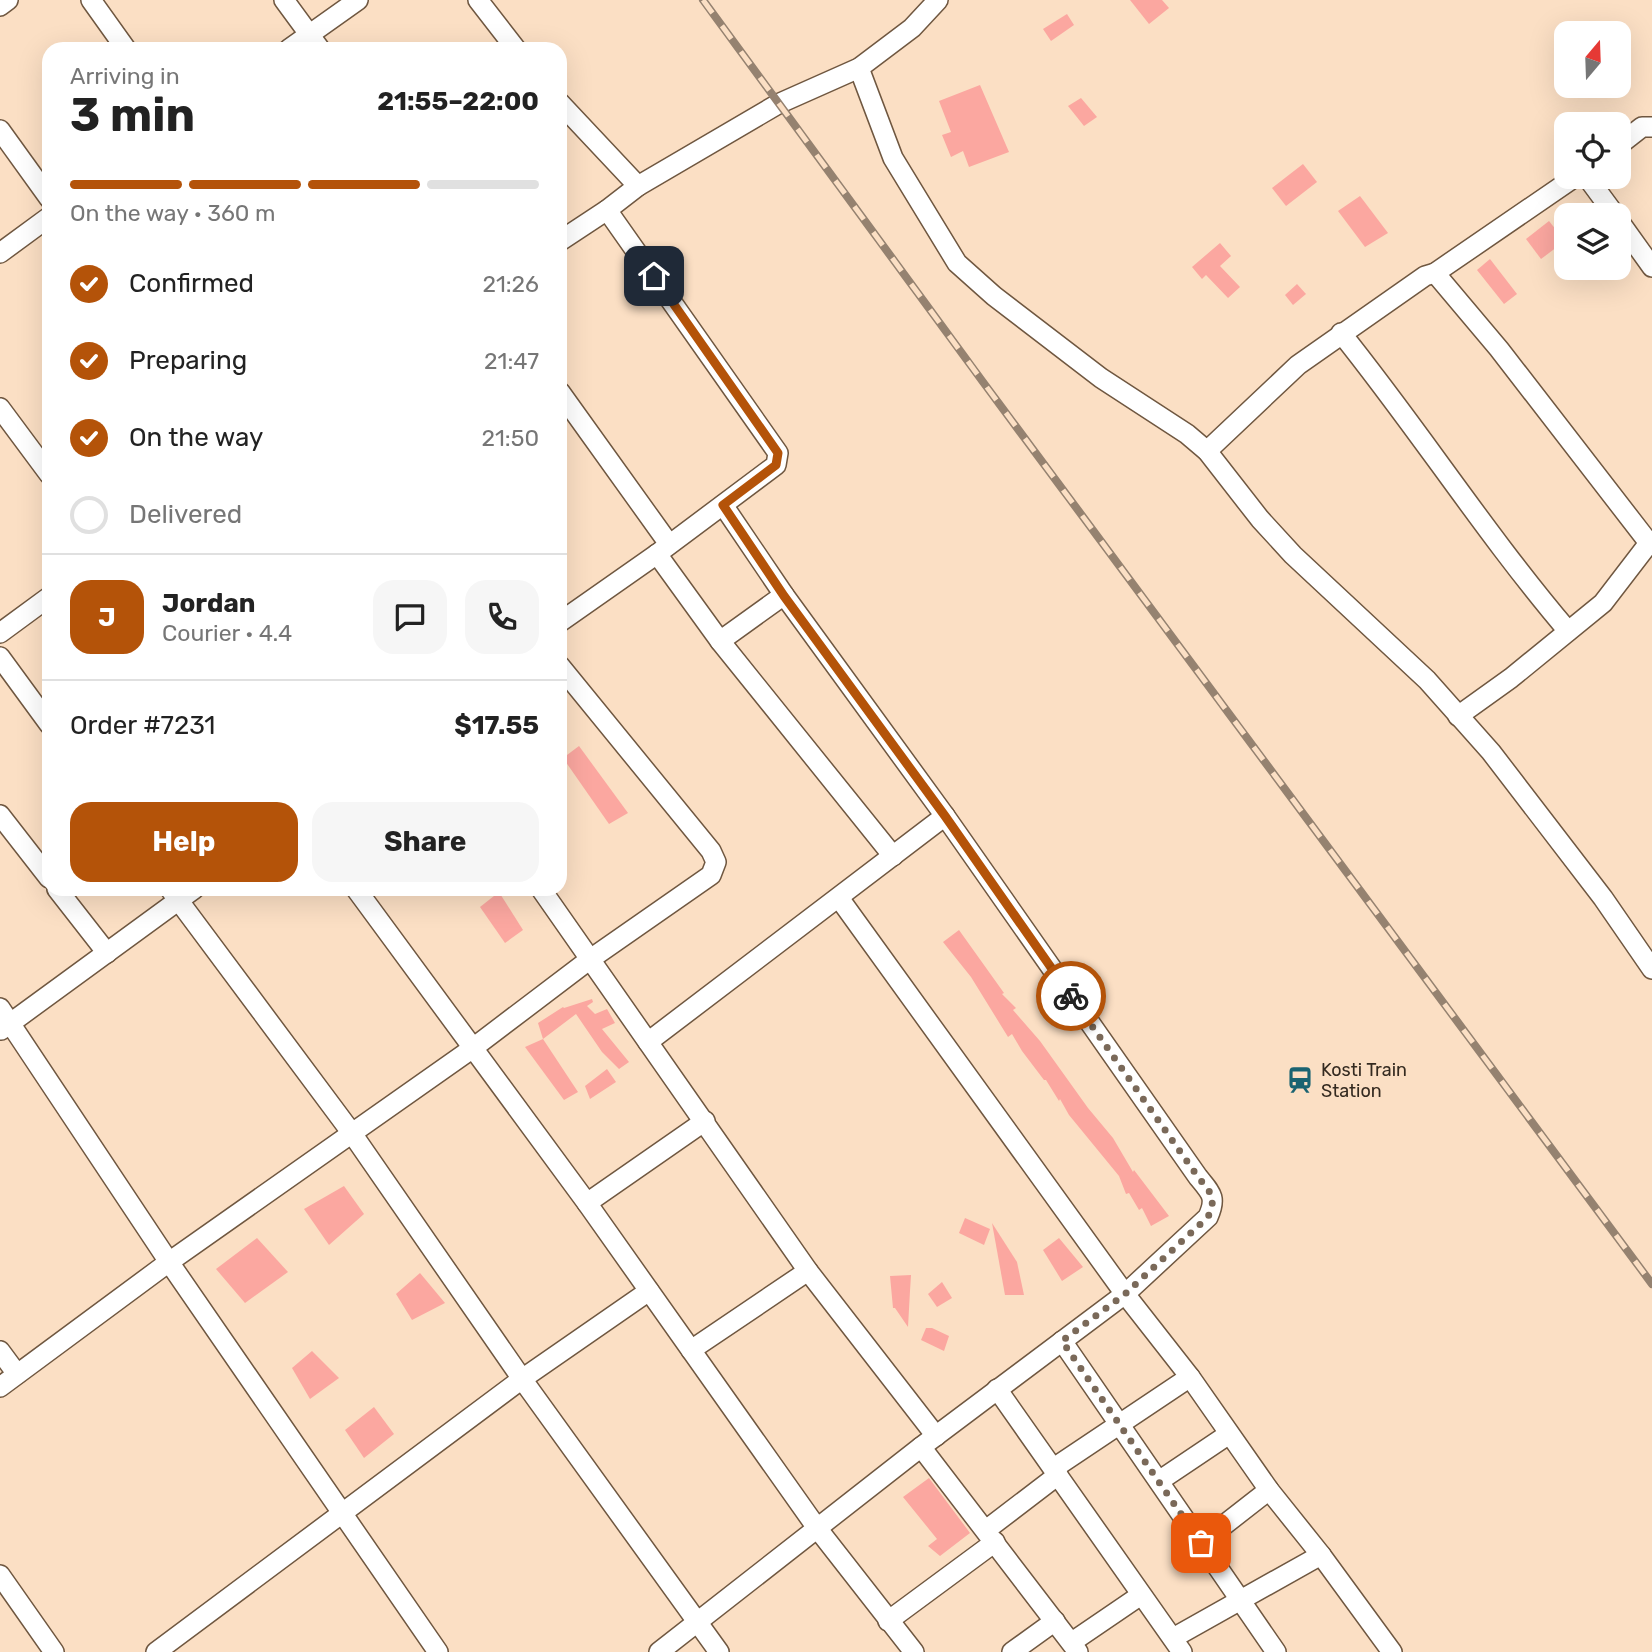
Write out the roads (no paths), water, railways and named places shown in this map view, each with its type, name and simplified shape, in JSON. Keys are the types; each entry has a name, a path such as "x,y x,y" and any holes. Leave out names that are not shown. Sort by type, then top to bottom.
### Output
{"street":[{"path":"0,6 8,0"},
{"path":"91,0 121,42"},
{"path":"284,0 315,42 358,0"},
{"path":"478,0 511,42"},
{"path":"567,236 638,186 778,104 859,68 912,29 937,0"},
{"path":"859,68 893,158 957,263 994,296 1101,378 1187,433 1207,451 1260,519 1293,555 1427,680 1491,752 1603,898 1652,969"},
{"path":"567,110 638,186"},
{"path":"1631,136 1642,127 1652,127"},
{"path":"0,130 42,188"},
{"path":"1207,451 1298,365 1425,275 1435,273 1558,189"},
{"path":"567,617 776,465 778,453 607,210"},
{"path":"0,253 42,222"},
{"path":"1631,238 1652,267"},
{"path":"1435,273 1499,349 1651,542 1603,603 1511,678 1458,716"},
{"path":"1341,333 1394,399 1482,524 1568,631"},
{"path":"567,403 720,641 893,856"},
{"path":"0,408 42,465"},
{"path":"659,1652 928,1442 1125,1294 1208,1217 1213,1205 1212,1194 945,816 784,596 723,505"},
{"path":"720,641 784,596"},
{"path":"0,633 42,602"},
{"path":"0,657 42,714"},
{"path":"0,1387 169,1262 473,1048 589,960 711,875 716,862 711,851 567,675"},
{"path":"0,815 42,869"},
{"path":"648,1042 945,816"},
{"path":"62,896 107,953"},
{"path":"176,896 107,953 4,1020 438,1652"},
{"path":"182,896 351,1132 522,1379 719,1652"},
{"path":"361,896 587,1203 817,1528 914,1652"},
{"path":"546,896 705,1121 991,1536 1075,1647 1141,1595"},
{"path":"839,898 1125,1294 1190,1377 1269,1490 1321,1555 1392,1652"},
{"path":"587,1203 705,1121"},
{"path":"691,1350 808,1271"},
{"path":"156,1652 522,1379 649,1291"},
{"path":"1062,1341 1276,1652"},
{"path":"0,1351 17,1374"},
{"path":"888,1621 991,1536 1056,1472 1119,1424 1190,1377"},
{"path":"997,1389 1178,1645 1240,1599 1321,1555"},
{"path":"1159,1481 1229,1434"},
{"path":"1201,1543 1269,1490"},
{"path":"0,1575 54,1652"},
{"path":"1012,1652 1055,1621"}],"railway":[{"path":"703,0 1652,1284"}],"place":[{"name":"Kosti Train Station","path":"1300,1080"}]}
